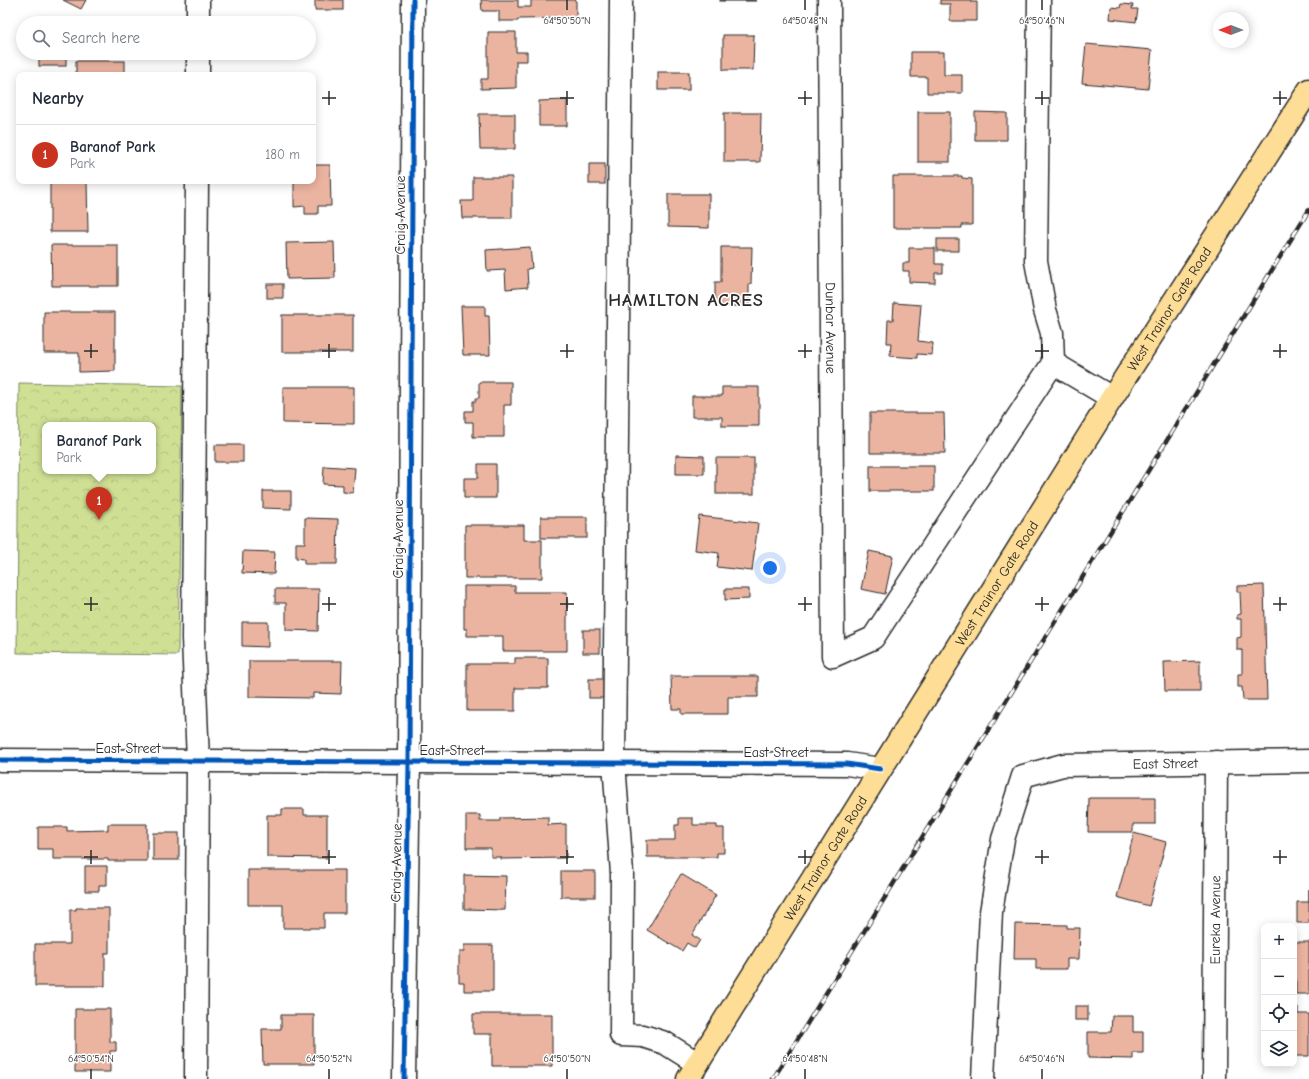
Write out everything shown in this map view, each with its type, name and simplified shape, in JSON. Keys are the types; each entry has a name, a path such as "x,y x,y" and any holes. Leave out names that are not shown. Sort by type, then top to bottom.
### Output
{"main road":[{"name":"West Trainor Gate Road","path":"693,1071 1112,398 1309,90"}],"street":[{"path":"198,0 198,16"},
{"name":"Craig Avenue","path":"404,1079 409,762 413,0"},
{"path":"621,0 614,762 622,874 621,1035 643,1036 665,1043 693,1071"},
{"name":"Dunbar Avenue","path":"829,0 833,656 873,638 1053,364"},
{"path":"1039,0 1036,261 1045,310 1052,333 1053,364 1112,398"},
{"path":"198,60 198,72"},
{"path":"196,1079 198,761 193,638 197,184"},
{"name":"East Street","path":"0,760 847,764 880,769"},
{"name":"East Street","path":"983,1079 991,912 1003,839 1023,776 1063,765 1309,761"},
{"name":"Eureka Avenue","path":"1214,1079 1216,762"}],"green space":[{"path":"19,383 182,386 178,655 17,653"}],"building":[{"path":"63,0 86,0 81,9"},
{"path":"315,0 343,0 343,10 315,10"},
{"path":"481,0 518,0 518,7 531,7 531,0 576,0 576,18 518,19 518,21 499,21 499,11 482,11"},
{"path":"756,0 756,1 720,1"},
{"path":"940,0 971,0 971,2 977,2 977,21 950,21 950,4 940,4"},
{"path":"1121,4 1133,5 1132,9 1138,9 1136,22 1110,19 1111,7 1120,8"},
{"path":"488,32 516,32 516,52 527,52 527,61 516,61 516,88 481,89 481,79 488,79"},
{"path":"723,35 754,35 753,70 723,70"},
{"path":"1086,44 1152,50 1148,89 1082,83"},
{"path":"911,52 944,52 944,75 962,75 962,93 927,93 927,77 911,77"},
{"path":"39,60 66,60 66,66 39,66"},
{"path":"76,61 125,61 125,72 76,72"},
{"path":"658,72 689,72 689,90 658,90"},
{"path":"567,100 567,126 539,126 539,101"},
{"path":"918,112 950,112 950,162 918,162"},
{"path":"975,112 1007,113 1007,140 975,140"},
{"path":"724,113 761,113 760,162 724,162"},
{"path":"479,114 515,114 515,149 480,149"},
{"path":"589,164 605,164 605,184 589,184"},
{"path":"316,165 330,165 331,206 318,206 318,214 305,214 305,206 294,207 294,184 316,184"},
{"path":"893,176 962,176 962,178 972,179 972,225 962,225 962,228 893,228"},
{"path":"473,177 512,177 512,218 462,218 461,201 473,201"},
{"path":"50,184 87,184 88,232 50,232"},
{"path":"668,194 709,194 709,228 668,227"},
{"path":"937,239 959,239 959,251 937,251"},
{"path":"334,242 335,278 287,279 286,243"},
{"path":"51,245 118,245 118,286 52,286"},
{"path":"530,247 532,268 527,269 528,287 506,289 505,270 487,271 486,250"},
{"path":"721,247 752,247 749,306 715,306 715,282 721,282"},
{"path":"909,248 935,248 935,264 943,264 943,273 935,273 935,283 909,282 909,271 903,271 903,263 909,263"},
{"path":"267,284 283,284 283,298 267,298"},
{"path":"894,303 921,305 918,341 933,343 932,355 917,354 917,358 890,356 891,343 887,343 888,320 893,320"},
{"path":"461,306 485,306 485,316 489,316 490,355 463,355"},
{"path":"44,312 115,312 115,371 79,372 79,353 44,353"},
{"path":"282,315 353,315 353,352 282,352"},
{"path":"479,382 511,382 511,405 504,405 504,437 473,437 473,422 465,422 465,411 473,411 473,401 476,401 476,398 479,398"},
{"path":"283,387 354,387 354,424 283,423"},
{"path":"722,387 759,387 759,426 722,426 722,417 692,417 692,396 722,396"},
{"path":"870,413 944,413 945,453 870,453"},
{"path":"215,445 243,445 243,462 215,462"},
{"path":"676,455 704,456 704,474 676,474"},
{"path":"716,458 754,458 754,494 716,494"},
{"path":"478,464 496,464 496,498 464,498 464,478 478,478"},
{"path":"324,466 355,468 353,493 343,492 343,485 323,484"},
{"path":"870,466 934,466 934,491 870,491"},
{"path":"263,491 291,491 291,509 263,508"},
{"path":"699,516 758,523 752,571 717,567 719,553 695,550"},
{"path":"541,517 587,517 587,538 541,538"},
{"path":"305,518 338,519 337,564 304,564 304,559 296,558 296,543 305,543"},
{"path":"465,525 524,525 524,540 542,540 542,578 465,578"},
{"path":"243,551 275,552 274,574 242,573"},
{"path":"869,551 893,556 885,594 861,589"},
{"path":"1264,585 1267,700 1243,700 1242,687 1238,687 1238,674 1242,674 1242,650 1237,650 1237,638 1241,637 1241,619 1237,619 1237,615 1241,614 1240,592 1237,592 1237,586"},
{"path":"464,586 515,586 515,592 567,592 567,651 503,651 503,636 467,636 467,629 464,629"},
{"path":"275,589 319,589 318,631 286,630 286,603 275,603"},
{"path":"725,589 749,589 749,599 725,600"},
{"path":"242,622 268,622 268,647 242,646"},
{"path":"583,630 600,630 600,653 583,653"},
{"path":"515,658 548,658 548,688 515,688 515,711 467,711 467,664 515,664"},
{"path":"249,661 342,661 341,694 313,693 313,698 249,697"},
{"path":"1200,661 1200,691 1165,691 1164,662"},
{"path":"671,676 758,676 758,697 728,697 728,714 681,714 681,709 672,709"},
{"path":"589,679 604,679 604,698 589,698"},
{"path":"1089,798 1155,798 1155,824 1133,824 1133,832 1088,832"},
{"path":"282,809 304,809 304,815 327,815 327,858 267,857 267,815 282,815"},
{"path":"466,815 480,815 480,821 500,821 500,818 548,817 548,825 566,824 566,858 501,859 501,857 491,857 491,848 466,848"},
{"path":"679,818 693,818 693,825 717,825 717,828 724,828 724,853 717,853 717,857 647,857 647,840 675,840 675,825 679,825"},
{"path":"108,824 147,824 147,861 53,859 53,849 38,849 38,827 67,827 67,831 108,830"},
{"path":"153,833 179,833 179,860 153,860"},
{"path":"1134,833 1166,842 1149,906 1117,897"},
{"path":"85,866 107,866 107,885 99,885 99,891 85,891"},
{"path":"248,870 345,870 345,913 324,913 324,928 283,928 283,905 248,905"},
{"path":"561,871 595,871 595,897 561,897"},
{"path":"681,874 716,895 692,935 700,940 695,948 687,943 682,951 647,930"},
{"path":"464,875 506,876 505,910 464,909"},
{"path":"1297,902 1309,902 1309,923 1297,923"},
{"path":"76,908 109,908 109,953 105,953 105,986 35,986 35,944 70,944 70,910 76,910"},
{"path":"1015,924 1067,925 1067,928 1080,928 1079,959 1067,959 1067,969 1036,969 1036,959 1014,959"},
{"path":"1297,942 1309,942 1309,994 1297,994"},
{"path":"464,945 493,945 493,991 464,991 464,982 459,982 459,952 464,952"},
{"path":"1075,1006 1088,1006 1088,1020 1075,1020"},
{"path":"1297,1007 1298,1014 1309,1014 1309,1056 1297,1056"},
{"path":"75,1009 110,1009 110,1042 116,1042 116,1051 110,1051 110,1072 75,1072"},
{"path":"473,1014 552,1014 552,1066 492,1066 492,1034 473,1034"},
{"path":"281,1015 314,1015 314,1064 263,1064 262,1029 281,1029"},
{"path":"1112,1016 1133,1016 1133,1032 1143,1032 1143,1053 1133,1053 1133,1059 1088,1058 1088,1032 1111,1032"}],"railway":[{"path":"773,1079 1309,210"}],"cycle path":[{"path":"404,1079 409,761 413,0"},
{"path":"0,760 847,764 880,769"}],"place":[{"name":"Baranof Park","path":"99,520"}],"district":[{"name":"HAMILTON ACRES","path":"686,300"}]}
